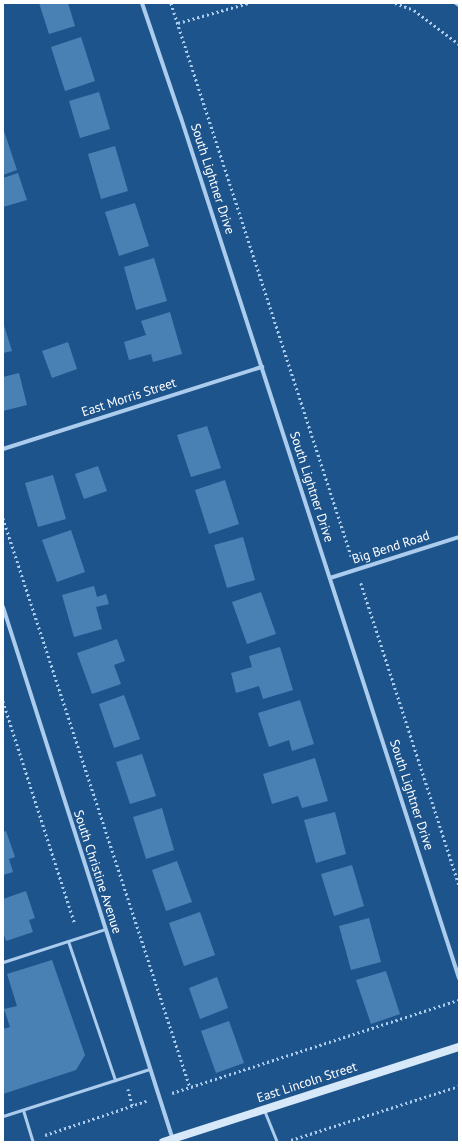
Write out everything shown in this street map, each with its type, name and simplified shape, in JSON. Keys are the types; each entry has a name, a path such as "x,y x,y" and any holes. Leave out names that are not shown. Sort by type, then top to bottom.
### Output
{"street":[{"name":"South Lightner Drive","path":"144,3 459,978"},
{"name":"East Morris Street","path":"3,449 262,367"},
{"name":"Big Bend Road","path":"330,578 459,536"},
{"name":"South Christine Avenue","path":"3,607 149,1069 173,1140"},
{"name":"East Lincoln Street","path":"163,1142 459,1047"}],"lane":[{"path":"3,962 105,929"},
{"path":"68,941 114,1080"},
{"path":"3,1116 149,1069"},
{"path":"23,1110 32,1140"},
{"path":"264,1110 276,1142"}],"path":[{"path":"171,3 459,885"},
{"path":"178,23 248,3"},
{"path":"395,3 414,10 459,44"},
{"path":"3,518 190,1087"},
{"path":"3,702 79,937"},
{"path":"32,1140 459,1000"},
{"path":"124,1077 134,1106"},
{"path":"284,1142 459,1086"}],"building":[{"path":"39,3 68,3 75,26 49,34"},
{"path":"81,37 95,81 65,91 51,47"},
{"path":"99,92 110,129 80,138 69,101"},
{"path":"3,128 17,170 3,175"},
{"path":"115,146 128,191 101,199 88,154"},
{"path":"18,173 27,200 3,207 3,178"},
{"path":"135,203 149,246 119,256 105,212"},
{"path":"154,258 167,301 136,310 124,267"},
{"path":"170,312 182,354 153,362 151,354 129,360 124,342 146,335 141,321"},
{"path":"3,322 12,351 3,353"},
{"path":"68,342 77,369 52,378 42,351"},
{"path":"19,373 27,405 3,411 3,377"},
{"path":"207,426 221,468 191,477 177,435"},
{"path":"98,466 107,491 84,499 75,474"},
{"path":"53,475 66,519 38,527 25,483"},
{"path":"225,480 239,524 209,534 195,490"},
{"path":"71,530 85,572 57,582 42,540"},
{"path":"243,537 255,580 227,588 214,545"},
{"path":"94,586 97,597 106,594 109,604 96,607 102,629 74,637 62,595"},
{"path":"261,592 276,634 247,644 232,602"},
{"path":"117,639 125,661 114,665 121,684 92,694 77,653"},
{"path":"280,647 293,690 263,699 259,686 236,693 231,673 252,667 249,656"},
{"path":"124,695 140,739 114,748 99,704"},
{"path":"300,700 314,744 292,751 289,740 269,747 258,713"},
{"path":"142,754 156,796 130,804 116,762"},
{"path":"315,758 328,801 302,808 298,796 272,804 263,774"},
{"path":"162,808 174,850 146,859 133,817"},
{"path":"335,812 346,854 316,863 304,820"},
{"path":"6,831 15,857 9,859 13,872 3,875 3,832"},
{"path":"177,861 192,902 166,911 152,870"},
{"path":"352,865 364,906 334,916 321,874"},
{"path":"26,891 35,918 29,920 33,932 6,941 3,932 3,899"},
{"path":"200,912 215,955 184,966 169,923"},
{"path":"369,918 381,962 351,970 339,926"},
{"path":"52,960 85,1055 76,1070 3,1094 3,1029 10,1027 4,1009 17,1006 7,974"},
{"path":"386,971 400,1014 371,1024 356,980"},
{"path":"217,977 228,1008 200,1019 189,988"},
{"path":"229,1021 244,1063 216,1073 201,1031"}]}
